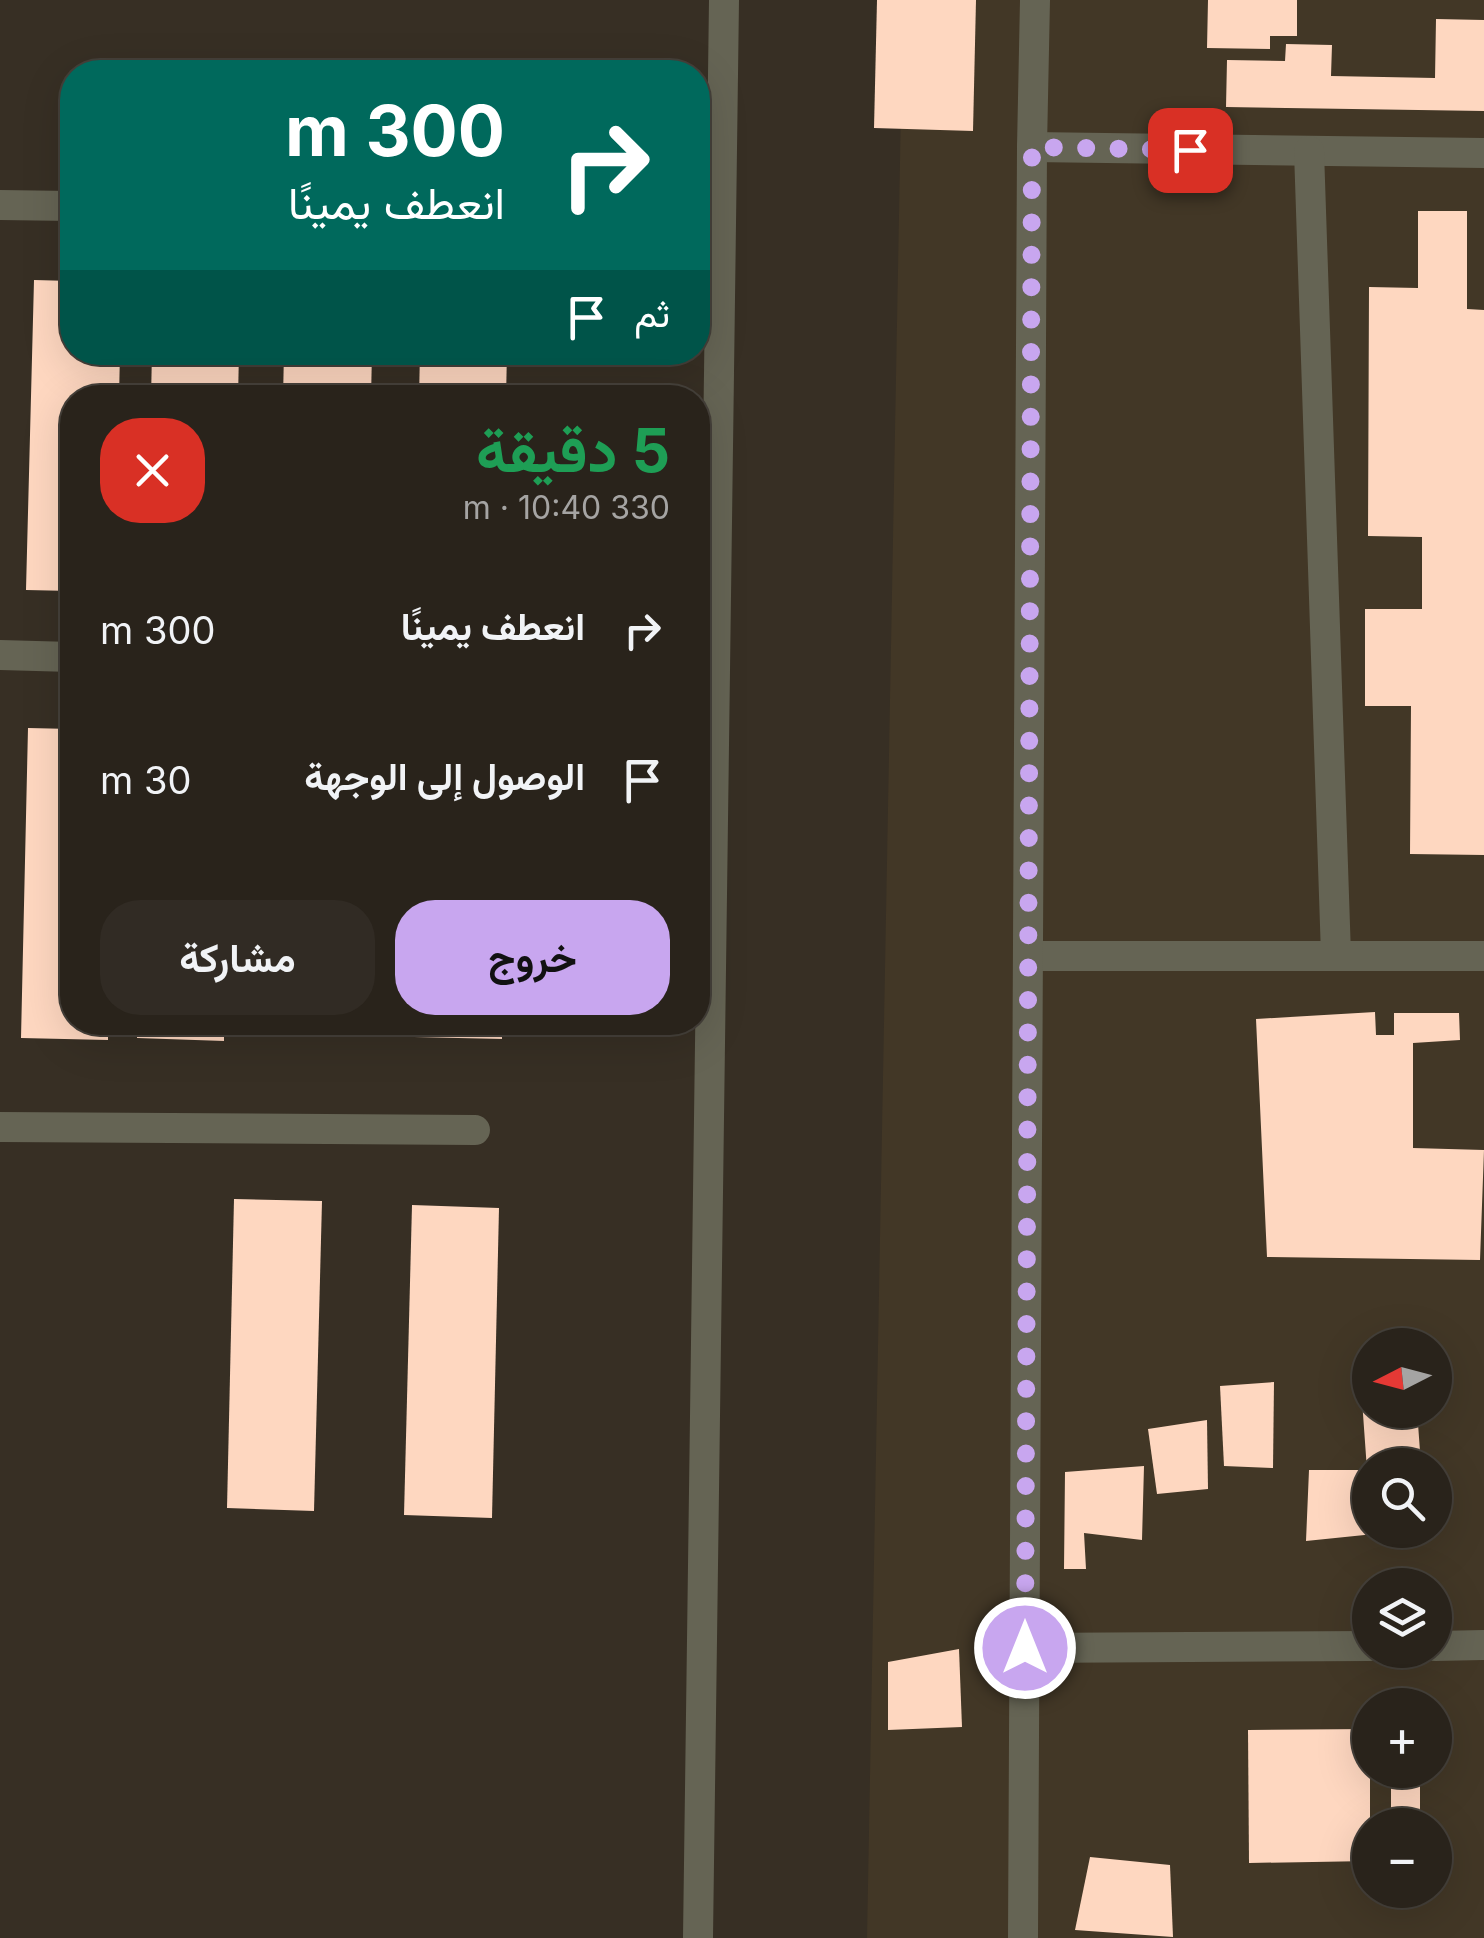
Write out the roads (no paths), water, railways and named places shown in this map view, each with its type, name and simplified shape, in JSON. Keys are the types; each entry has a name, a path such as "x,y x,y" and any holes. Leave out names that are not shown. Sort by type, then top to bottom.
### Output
{"street":[{"path":"698,1938 724,0"},
{"path":"1023,1938 1035,0"},
{"path":"1032,147 1484,153"},
{"path":"1309,151 1336,955"},
{"path":"0,204 60,206"},
{"path":"0,655 60,657"},
{"path":"1028,956 1484,956"},
{"path":"0,1127 475,1130"},
{"path":"1452,1646 1484,1645"},
{"path":"1025,1648 1352,1646"}]}
